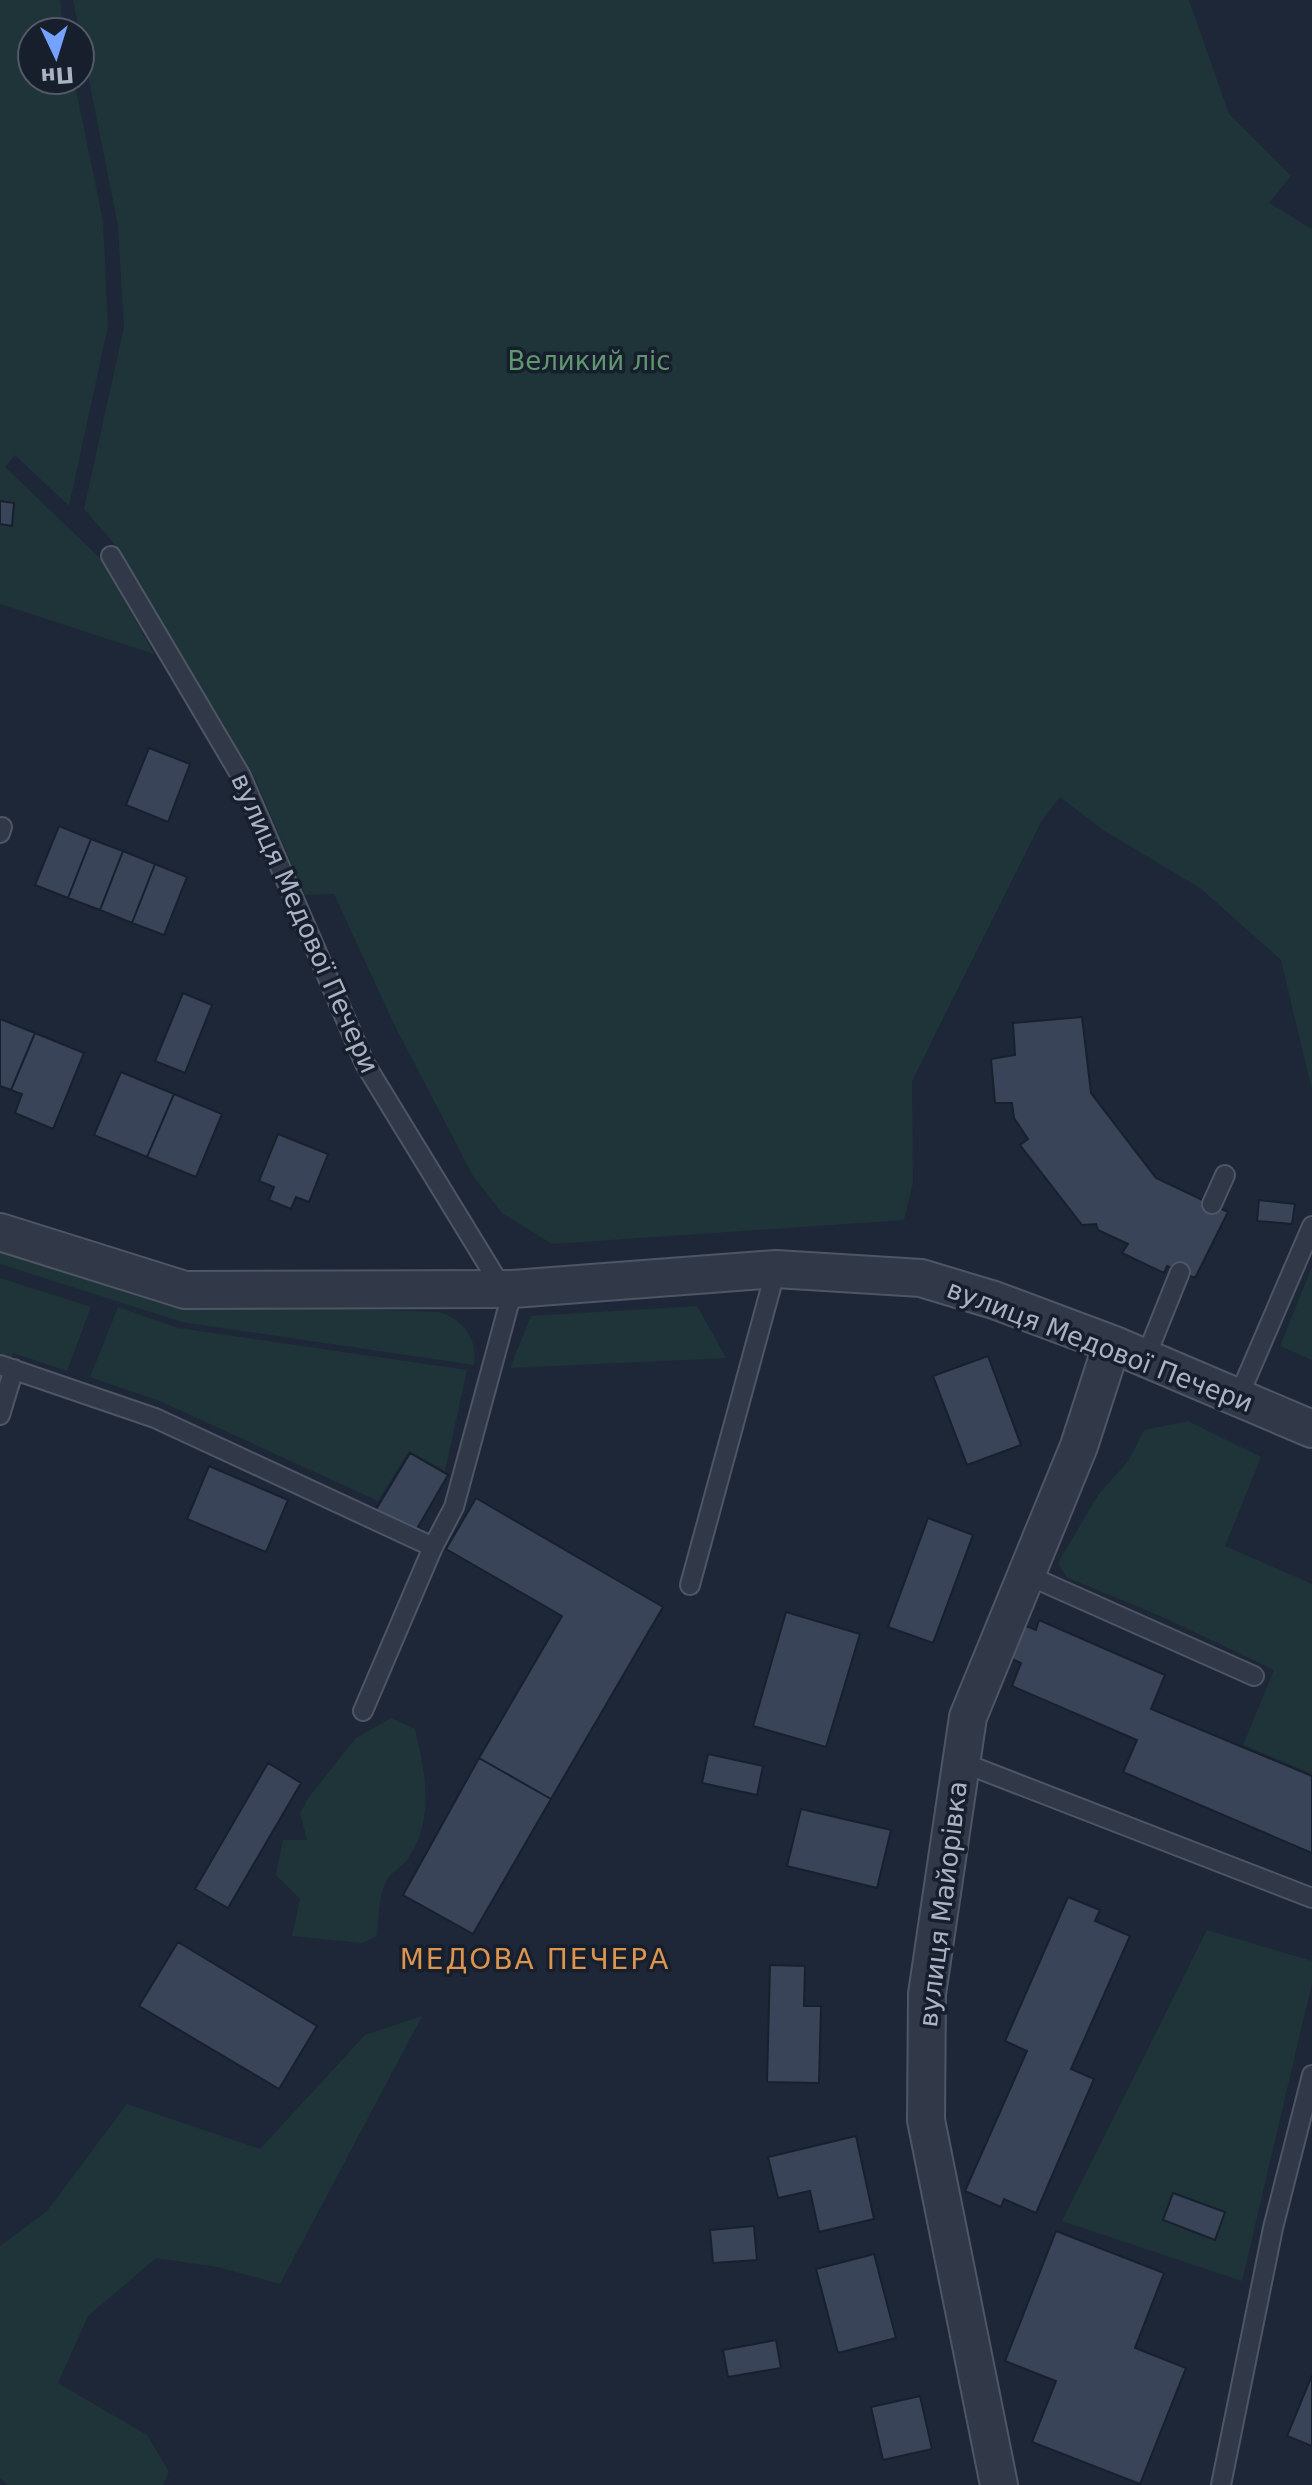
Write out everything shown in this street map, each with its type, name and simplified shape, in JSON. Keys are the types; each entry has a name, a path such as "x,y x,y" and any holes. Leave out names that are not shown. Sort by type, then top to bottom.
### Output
{"street":[{"name":"вулиця Медової Печери","path":"0,1232 185,1290 508,1289 776,1269 921,1278 994,1300 1112,1344 1312,1429"},
{"name":"вулиця Майорівка","path":"999,2485 926,2120 927,1994 968,1717 1079,1446 1112,1344"}],"lane":[{"name":"вулиця Медової Печери","path":"111,556 241,776 365,1064 508,1289"},
{"path":"1212,1204 1225,1175"},
{"path":"1238,1398 1312,1226"},
{"path":"690,1585 776,1269"},
{"path":"1145,1359 1180,1272"},
{"path":"363,1711 433,1547 454,1507 508,1289"},
{"path":"0,1415 7,1367 155,1418 433,1547"},
{"path":"1025,1574 1254,1676"},
{"path":"961,1762 1312,1898"},
{"path":"1221,2485 1273,2228 1312,2075"}],"green space":[{"path":"0,0 60,0 62,16 16,16 16,96 77,96 103,221 108,326 69,506 15,455 5,467 102,560 154,654 0,604"},
{"name":"Великий ліс","path":"73,0 1189,0 1229,114 1291,176 1269,203 1312,229 1312,1090 1281,960 1200,888 1103,830 1060,797 1042,820 912,1081 913,1183 904,1220 552,1244 502,1213 473,1176 393,1022 334,894 305,895 254,776 118,548 84,509 124,327 118,226 92,96 96,96 96,16 76,16"},
{"path":"0,1247 179,1304 439,1312 456,1320 467,1332 474,1347 474,1365 182,1322 0,1264"},
{"path":"1312,1267 1312,1360 1280,1346"},
{"path":"0,1278 91,1307 67,1371 13,1353 0,1395"},
{"path":"697,1306 726,1358 510,1368 531,1316"},
{"path":"118,1307 178,1328 467,1370 445,1471 409,1451 378,1501 162,1402 90,1377"},
{"path":"1188,1421 1261,1457 1225,1546 1312,1584 1312,1774 1243,1745 1274,1670 1165,1618 1066,1577 1058,1563 1098,1495 1129,1460 1144,1430"},
{"path":"391,1718 415,1729 424,1777 425,1810 417,1842 409,1857 384,1886 377,1936 362,1943 292,1936 300,1899 276,1875 283,1840 307,1840 300,1813 309,1797 356,1738"},
{"path":"1207,1930 1312,1961 1312,1983 1242,2281 1062,2221"},
{"path":"422,2016 280,2284 218,2267 156,2258 88,2316 58,2383 147,2435 169,2472 163,2485 8,2485 0,2478 0,2246 47,2211 127,2104 260,2149 365,2035"}],"building":[{"path":"0,501 14,503 12,526 0,524"},
{"path":"149,748 190,764 168,822 126,805"},
{"path":"59,826 91,839 68,898 35,885"},
{"path":"91,839 123,851 100,910 68,898"},
{"path":"123,851 155,864 132,923 100,910"},
{"path":"155,864 187,877 164,935 132,923"},
{"path":"183,993 212,1005 185,1073 155,1061"},
{"path":"1082,1017 1091,1093 1156,1178 1228,1212 1195,1278 1167,1266 1164,1273 1122,1253 1128,1244 1098,1230 1096,1224 1082,1225 1020,1145 1028,1139 1014,1118 1012,1103 995,1103 991,1059 1015,1055 1013,1023"},
{"path":"0,1019 35,1033 11,1090 0,1086"},
{"path":"35,1033 84,1053 53,1129 15,1113 22,1094 11,1090"},
{"path":"121,1072 174,1094 147,1157 94,1135"},
{"path":"174,1094 222,1114 196,1177 147,1157"},
{"path":"278,1134 328,1154 309,1202 296,1197 291,1209 269,1200 274,1187 259,1181"},
{"path":"1259,1200 1295,1204 1292,1224 1257,1221"},
{"path":"988,1356 1021,1445 967,1465 933,1376"},
{"path":"410,1453 448,1475 414,1534 375,1511"},
{"path":"209,1466 288,1500 266,1552 187,1519"},
{"path":"476,1498 663,1607 551,1799 479,1758 562,1616 446,1549"},
{"path":"928,1518 973,1535 933,1643 888,1627"},
{"path":"786,1612 860,1634 826,1747 753,1726"},
{"path":"1039,1620 1165,1675 1151,1709 1312,1776 1312,1853 1123,1772 1137,1740 1012,1686 1021,1663 1010,1658 1023,1625 1036,1630"},
{"path":"708,1754 763,1766 757,1795 702,1783"},
{"path":"479,1758 551,1799 473,1934 403,1895"},
{"path":"268,1763 301,1783 228,1908 195,1889"},
{"path":"801,1809 891,1830 877,1888 787,1866"},
{"path":"1068,1897 1100,1910 1095,1921 1130,1936 1071,2069 1094,2079 1036,2213 1004,2199 1001,2207 965,2191 1027,2051 1005,2041"},
{"path":"178,1942 317,2026 279,2089 139,2006"},
{"path":"770,1965 805,1966 804,2006 821,2006 819,2083 767,2082"},
{"path":"856,2136 874,2219 819,2232 810,2191 778,2198 768,2157"},
{"path":"1173,2193 1225,2212 1215,2240 1163,2220"},
{"path":"754,2226 757,2260 713,2263 710,2230"},
{"path":"1056,2231 1164,2273 1135,2348 1186,2368 1140,2484 1032,2442 1056,2381 1005,2361"},
{"path":"874,2254 896,2338 838,2353 816,2269"},
{"path":"776,2340 781,2368 728,2377 723,2350"},
{"path":"1312,2375 1312,2446 1287,2436"},
{"path":"920,2396 932,2449 883,2460 871,2407"}],"district":[{"name":"МЕДОВА ПЕЧЕРА","path":"535,1959"}]}
